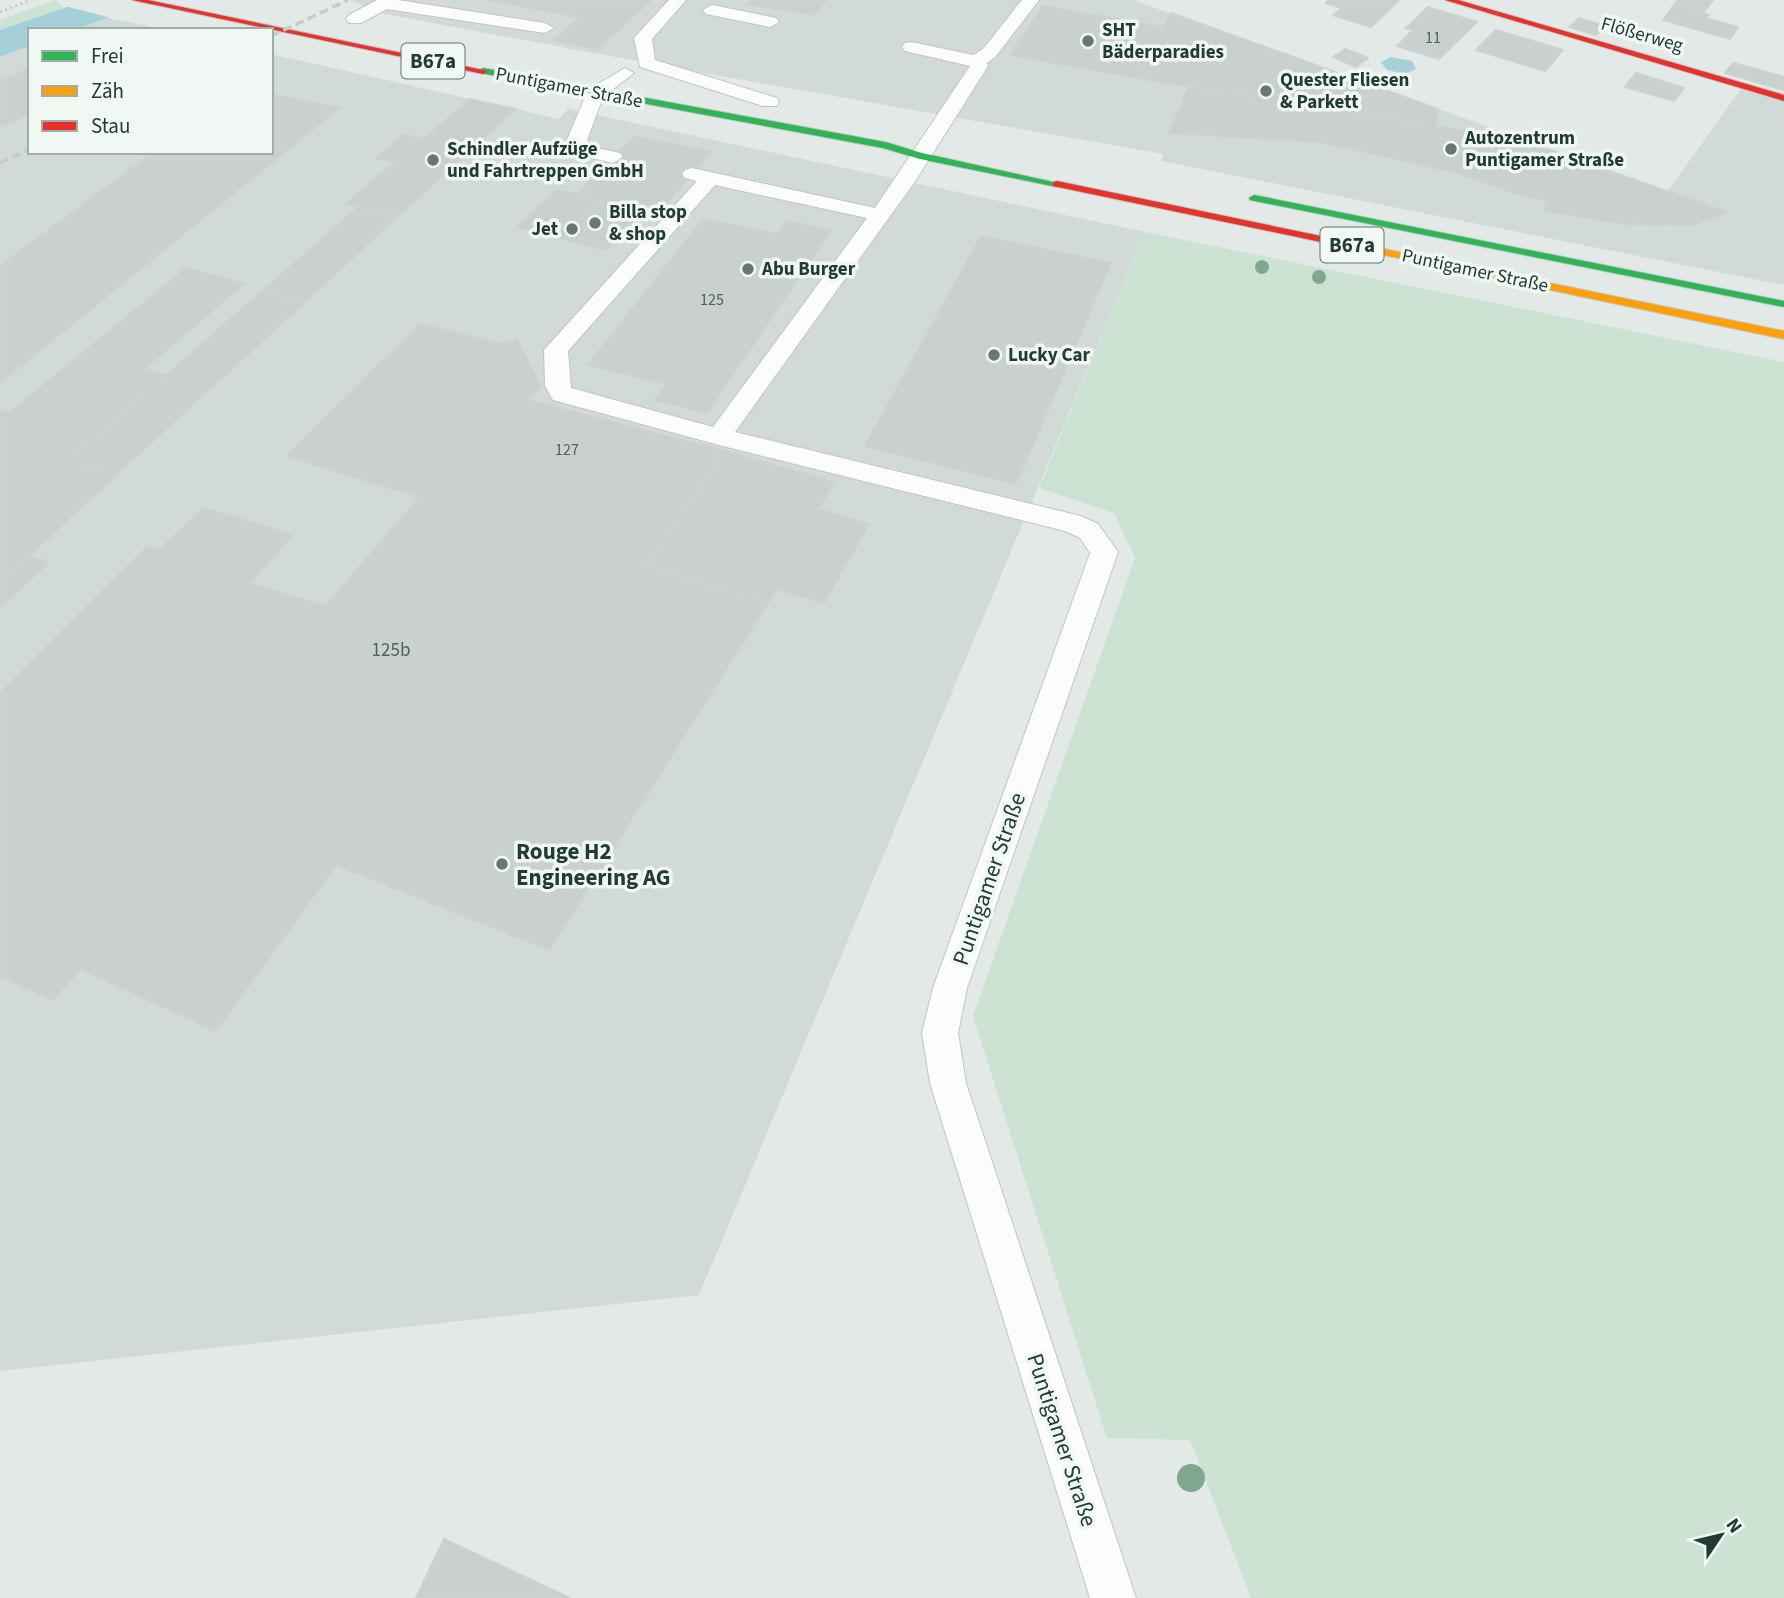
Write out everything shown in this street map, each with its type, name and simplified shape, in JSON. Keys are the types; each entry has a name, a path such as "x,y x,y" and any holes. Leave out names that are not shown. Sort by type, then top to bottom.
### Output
{"main road":[{"name":"Puntigamer Straße","path":"136,0 263,28"},
{"name":"Flößerweg","path":"1449,0 1784,98"},
{"name":"B67a","path":"349,18 379,24"},
{"name":"Puntigamer Straße","path":"273,30 593,101 885,145 920,156 1784,335"},
{"name":"Puntigamer Straße","path":"598,68 776,103"},
{"name":"Puntigamer Straße","path":"1232,193 1784,304"}],"lane":[{"name":"Puntigamer Straße","path":"678,0 643,38 646,63 776,103"},
{"path":"911,47 977,61 990,52 1031,0"},
{"path":"349,18 387,2 545,27"},
{"path":"712,10 770,22"},
{"path":"719,438 881,215 979,66 977,61"},
{"path":"593,101 625,73"},
{"name":"Puntigamer Straße","path":"593,101 577,140 586,151 613,157"},
{"name":"Puntigamer Straße","path":"881,215 701,176 638,262 556,350 555,373 562,394 719,438 1072,523 1089,531 1104,552 950,988 940,1033 948,1083 1113,1598"}],"path":[{"path":"0,12 31,0"}],"shaded area":[{"path":"349,0 1133,0 1668,191 1743,86 1784,98 1784,285 1162,161 1163,154 384,14"},
{"path":"107,18 155,28 80,28"},
{"path":"28,47 28,154 273,154 273,54 559,119 568,109 1145,232 699,1295 0,1371 0,57"}],"green space":[{"path":"55,0 64,8 0,30 0,20"},
{"path":"1145,232 1784,362 1784,1598 1251,1598 1190,1440 1107,1438 973,1016 1135,558 1114,513 1039,488"}],"water":[{"path":"88,0 157,0 80,28 28,28 28,47 0,57 0,30"},
{"path":"1391,57 1412,61 1416,69 1405,74 1387,70 1381,62"}],"pier":[{"path":"76,0 161,0 115,19 61,5"}],"building":[{"path":"488,0 566,0 552,12"},
{"path":"566,0 651,0 598,49 553,41 580,17 552,12"},
{"path":"752,0 826,0 814,15 748,4"},
{"path":"1329,0 1398,1 1371,27 1333,15 1342,8 1326,3"},
{"path":"1678,0 1713,0 1703,13 1674,5"},
{"path":"1674,5 1738,27 1730,39 1663,20"},
{"name":"SHT Bäderparadies","path":"1042,6 1163,27 1137,78 1011,55"},
{"path":"1428,7 1477,22 1439,59 1397,46 1413,30 1406,28"},
{"path":"1171,13 1438,109 1436,126 1137,78"},
{"path":"1579,18 1606,26 1596,35 1569,27"},
{"path":"1496,30 1563,50 1545,71 1476,50"},
{"path":"1345,49 1368,58 1356,67 1333,57"},
{"path":"1733,63 1784,77 1784,90 1725,73"},
{"path":"28,69 28,115 0,127 0,81"},
{"path":"1636,73 1684,88 1674,101 1625,87"},
{"name":"Autozentrum Puntigamer Straße","path":"1189,86 1521,140 1727,212 1691,225 1624,224 1546,211 1545,200 1523,196 1458,173 1320,142 1169,133"},
{"path":"273,94 339,108 0,383 0,266 151,154 273,154"},
{"path":"470,99 516,109 398,216 346,204 394,162 376,158 404,134 424,139"},
{"path":"634,136 711,152 654,218 578,194"},
{"path":"556,190 578,194 638,215 605,250 517,227"},
{"path":"358,207 398,216 304,303 261,292"},
{"path":"703,219 777,234 787,221 831,230 707,413 655,400 666,384 588,365"},
{"name":"Lucky Car","path":"981,236 1111,263 1016,484 865,446"},
{"path":"186,268 244,284 144,369 166,376 69,461 116,475 0,583 0,410 9,413"},
{"path":"261,292 304,303 116,475 69,461"},
{"path":"420,324 501,344 517,339 541,387 528,400 725,451 646,565 768,603 549,950 336,865 216,1031 81,969 52,1000 0,976 0,693 148,546 159,550 204,508 293,535 250,583 325,606 420,497 286,456"},
{"path":"725,451 835,482 818,509 869,524 824,603 777,589 768,603 646,565"},
{"path":"30,557 49,562 0,608 0,583"},
{"path":"444,1539 570,1598 416,1598"}],"railway":[{"path":"273,35 348,0"},
{"path":"0,163 28,150"}],"traffic: fast":[{"path":"483,71 885,145 920,156 1057,184"},
{"path":"1254,198 1784,304"}],"traffic: slow":[{"path":"1321,239 1784,335"}],"traffic: jam":[{"path":"136,0 273,28"},
{"path":"1449,0 1784,98"},
{"path":"273,28 483,71"},
{"path":"1057,184 1321,239"}],"place":[{"name":"SHT Bäderparadies","path":"1088,41"},
{"name":"Quester Fliesen & Parkett","path":"1266,91"},
{"name":"Autozentrum Puntigamer Straße","path":"1451,149"},
{"name":"Schindler Aufzüge und Fahrtreppen GmbH","path":"433,160"},
{"name":"Billa stop & shop","path":"595,223"},
{"name":"Jet","path":"572,229"},
{"name":"Abu Burger","path":"748,269"},
{"name":"Lucky Car","path":"994,355"},
{"name":"Rouge H2 Engineering AG","path":"502,864"}]}
